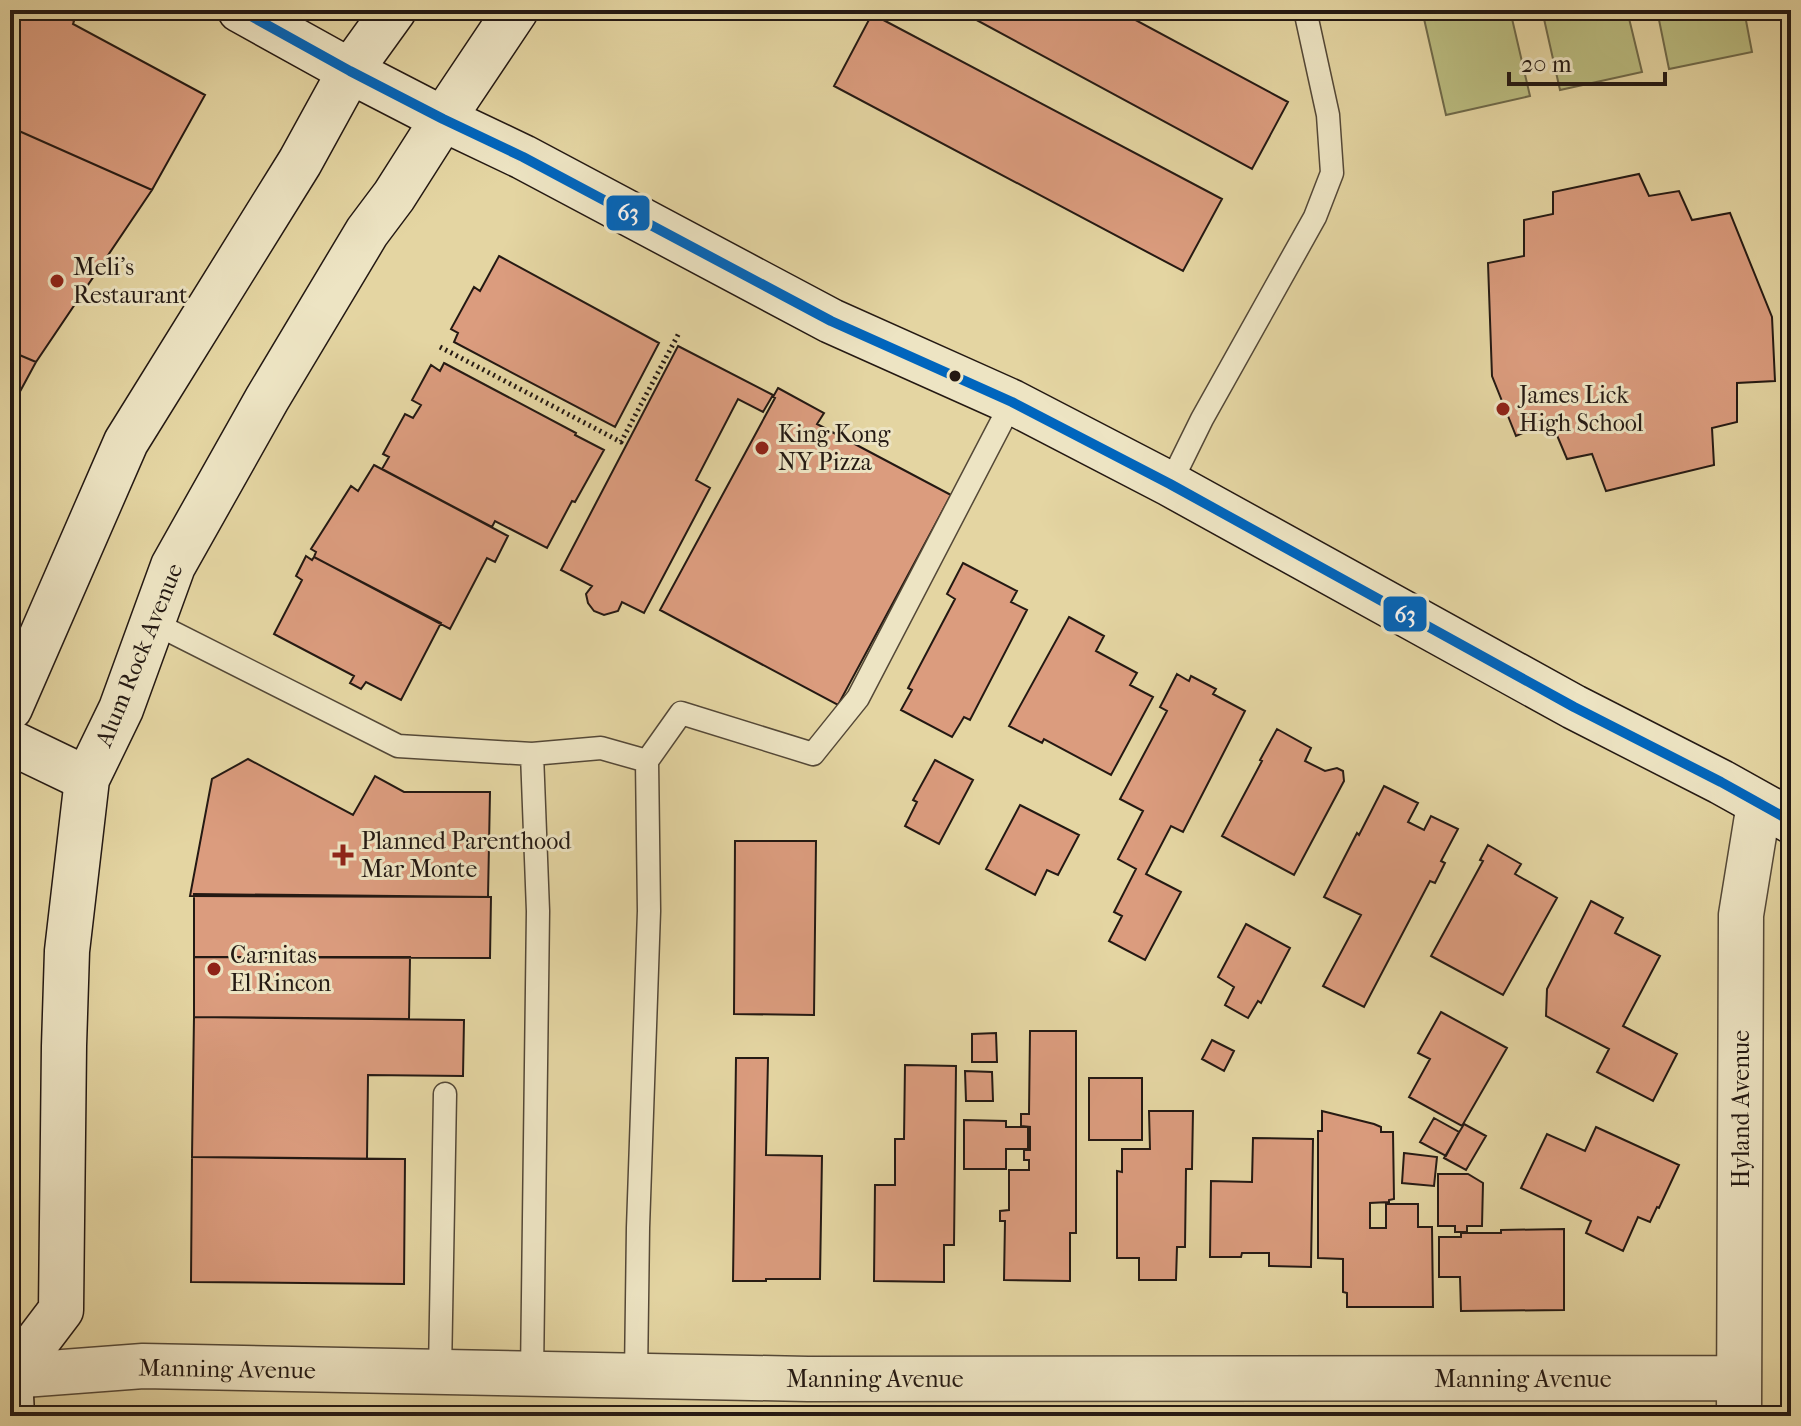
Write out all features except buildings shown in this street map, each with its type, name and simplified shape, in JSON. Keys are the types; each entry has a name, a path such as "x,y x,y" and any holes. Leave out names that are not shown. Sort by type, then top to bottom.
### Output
{"main road":[{"path":"240,10 350,71 523,157 831,321 1012,402 1170,484 1574,707 1775,812"},
{"path":"10,708 126,442 300,162 350,71 394,10"},
{"name":"Alum Rock Avenue","path":"11,1386 61,1310 67,951 87,779 121,709 173,566 267,399 367,232 516,10"},
{"path":"10,742 87,779"},
{"name":"Hyland Avenue","path":"1739,1397 1741,915 1775,812"},
{"name":"Manning Avenue","path":"11,1386 143,1366 1739,1397"}],"lane":[{"path":"1170,484 1202,419 1315,217 1332,173 1328,115 1305,10"},
{"path":"636,1376 649,911 647,761 681,713 813,754 858,698 1012,402"},
{"path":"152,622 398,746 532,754 601,748 647,761"},
{"path":"532,754 538,911 532,1374"},
{"path":"440,1372 445,1094"}],"path":[{"path":"440,347 621,442 679,333"}],"green space":[{"path":"1422,10 1510,10 1530,96 1446,115"},
{"path":"1542,10 1627,10 1642,72 1560,90"},
{"path":"1657,10 1744,10 1752,52 1669,69"}],"transit line":[{"name":"63","path":"240,10 350,71 523,157 831,321 1012,402 1170,484 1574,707 1791,821"}],"place":[{"name":"Meli’s Restaurant","path":"57,281"},
{"name":"James Lick High School","path":"1503,409"},
{"name":"King Kong NY Pizza","path":"762,448"},
{"name":"Planned Parenthood Mar Monte","path":"343,855"},
{"name":"Carnitas El Rincon","path":"214,969"}]}
